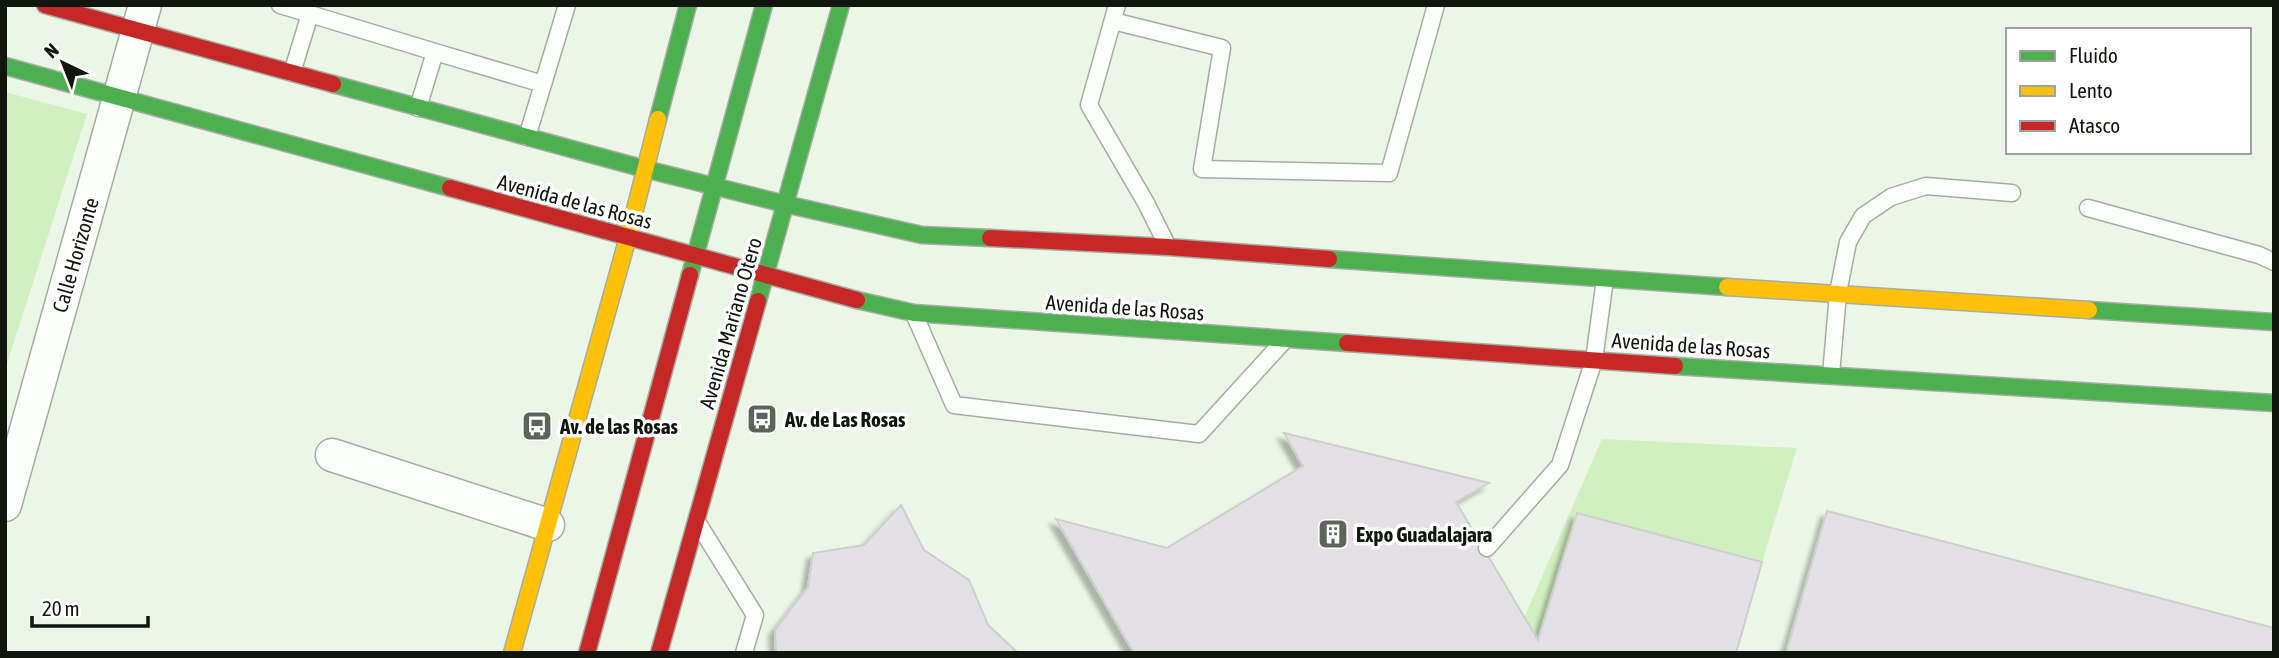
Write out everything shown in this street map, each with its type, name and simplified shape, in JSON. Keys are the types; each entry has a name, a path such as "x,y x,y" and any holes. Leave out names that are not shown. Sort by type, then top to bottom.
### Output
{"street":[{"path":"45,5 141,18 292,73 714,187 922,235 1168,247 1605,279 2274,322"},
{"path":"512,653 628,237 688,5"},
{"path":"587,653 765,5"},
{"name":"Avenida Mariano Otero","path":"659,653 841,5"},
{"name":"Calle Horizonte","path":"5,505 141,18"},
{"name":"Avenida de las Rosas","path":"5,66 697,255 825,293 914,313 1505,356 2274,403"},
{"path":"332,454 548,525"}],"lane":[{"path":"280,5 543,84"},
{"path":"527,137 567,5"},
{"path":"1168,247 1146,203 1089,105 1115,13 1222,48 1202,169 1389,173 1436,5"},
{"path":"292,73 310,14"},
{"path":"418,107 435,51"},
{"path":"1831,375 1838,293 1848,242 1863,216 1891,197 1926,186 2012,193"},
{"path":"2088,208 2259,255 2274,262"},
{"path":"1487,548 1560,465 1594,360 1605,279"},
{"path":"914,313 954,405 1199,434 1286,339"},
{"path":"696,521 755,615 744,653"}],"green space":[{"path":"5,92 87,114 5,370"},
{"path":"1602,439 1797,448 1762,562 1577,513 1538,640 1524,618"}],"building":[{"name":"Expo Guadalajara","path":"1284,433 1489,483 1456,502 1538,640 1577,513 1762,562 1736,653 1134,653 1056,519 1167,548 1303,466"},
{"path":"901,505 924,550 969,580 988,625 1018,653 776,653 775,630 808,587 813,553 864,545"},
{"path":"1827,511 2274,628 2274,653 1786,653"}],"traffic: fast":[{"path":"658,119 688,5"},
{"path":"690,275 764,5"},
{"path":"758,301 841,5"},
{"path":"5,66 450,188"},
{"path":"333,84 785,204 922,235 990,238"},
{"path":"1329,259 1727,287"},
{"path":"857,300 914,313 1347,343"},
{"path":"2089,310 2274,322"},
{"path":"1675,366 2274,403"}],"traffic: slow":[{"path":"512,653 628,237 658,119"},
{"path":"1727,287 2089,310"}],"traffic: jam":[{"path":"45,5 333,84"},
{"path":"450,188 857,300"},
{"path":"990,238 1329,259"},
{"path":"587,653 690,275"},
{"path":"659,653 758,301"},
{"path":"1347,343 1675,366"}],"place":[{"name":"Av. de Las Rosas","path":"762,419"},
{"name":"Av. de las Rosas","path":"537,426"},
{"name":"Expo Guadalajara","path":"1333,534"}]}
